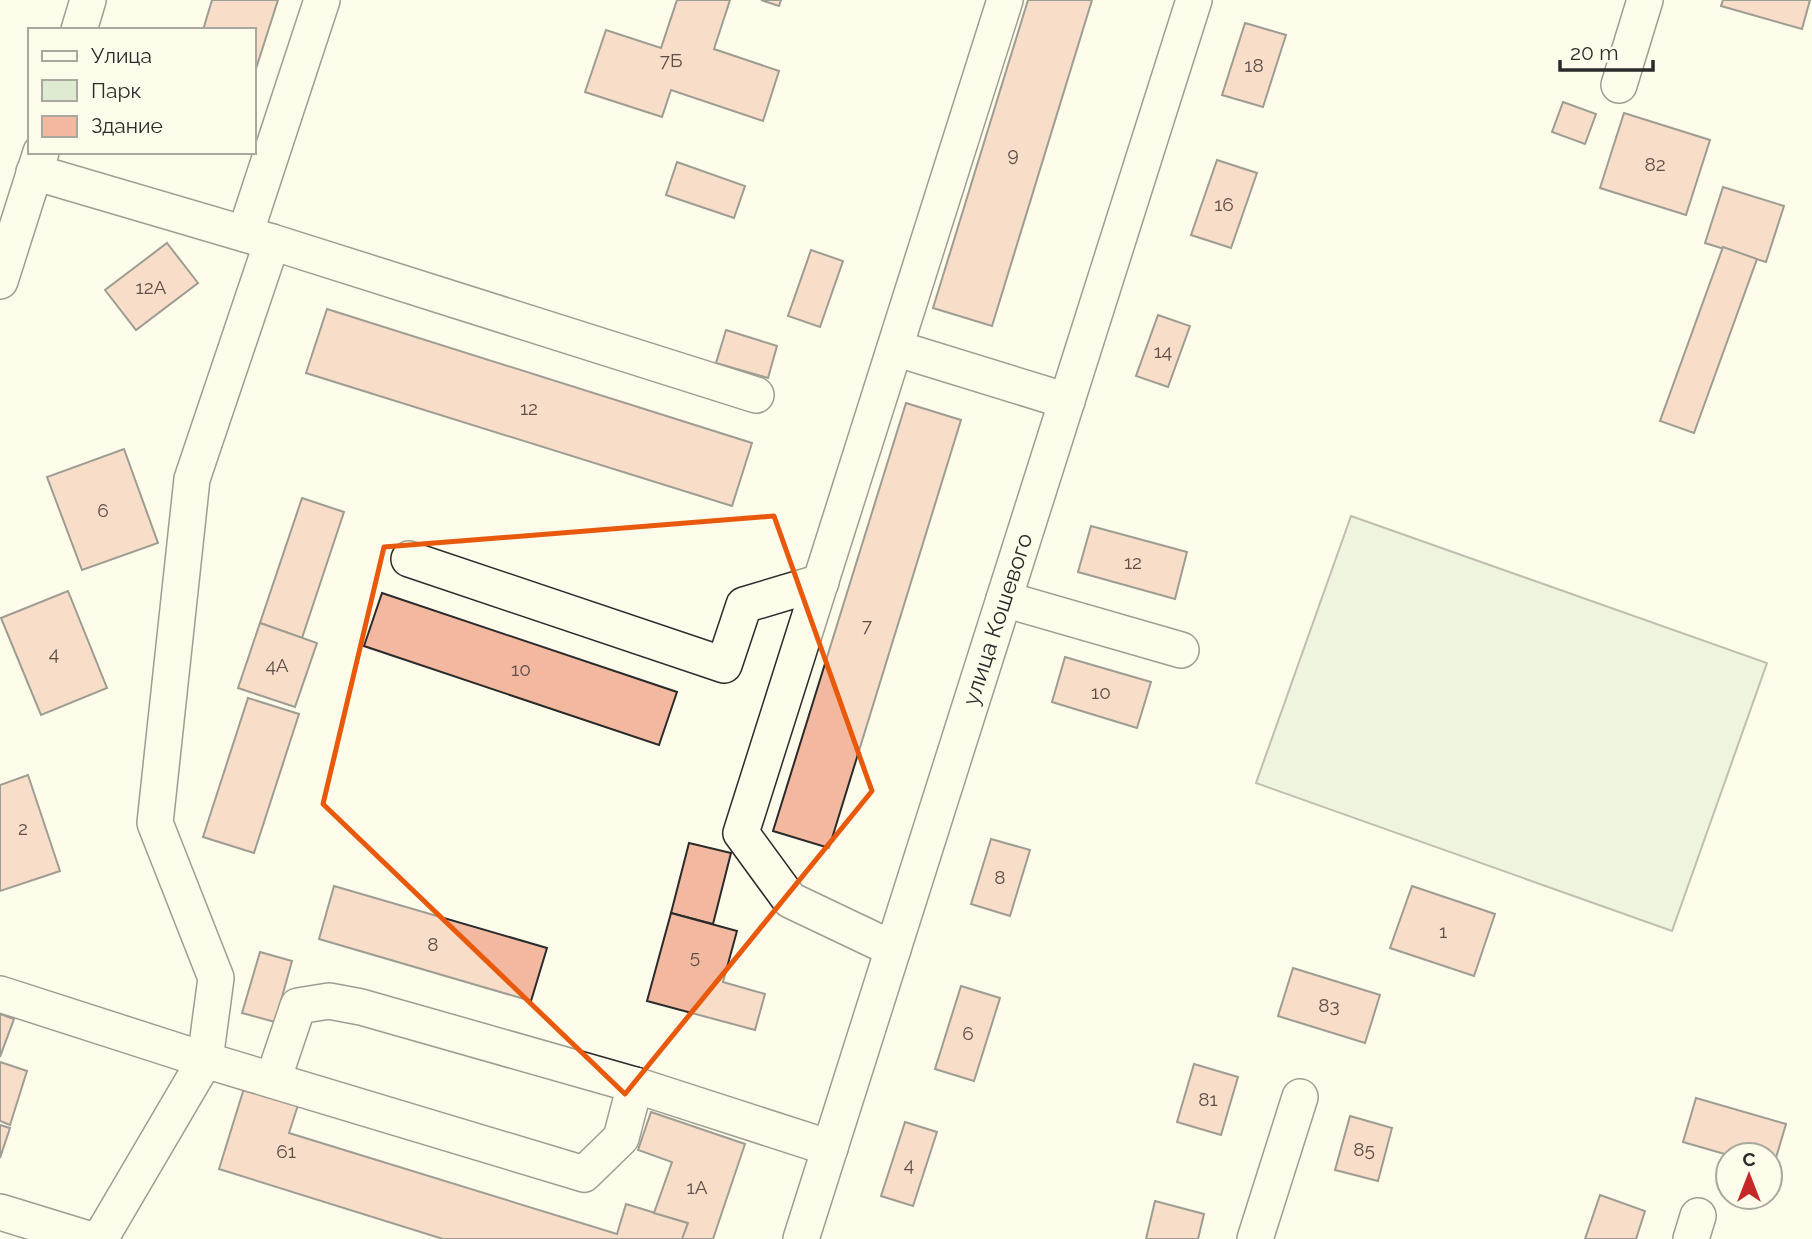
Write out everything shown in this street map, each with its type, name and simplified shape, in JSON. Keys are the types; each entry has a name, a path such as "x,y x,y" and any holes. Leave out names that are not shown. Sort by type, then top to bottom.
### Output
{"street":[{"path":"80,28 89,0"},
{"path":"100,1239 205,1060 216,978 155,823 192,479 322,0"},
{"path":"893,949 790,900 741,833 1005,0"},
{"name":"улица Кошевого","path":"801,1239 1194,0"},
{"path":"1619,85 1645,0"},
{"path":"0,281 37,162 258,238 756,394"},
{"path":"895,348 1067,401"},
{"path":"409,559 724,665 744,605 821,582"},
{"path":"1004,599 1181,650"},
{"path":"0,994 205,1060 584,1174 621,1138 635,1085"},
{"path":"273,1080 298,1006 329,1001 360,1007 635,1085 830,1148"},
{"path":"1255,1239 1300,1097"},
{"path":"0,1212 88,1239"}],"highlighted area":[{"path":"774,516 872,791 625,1094 323,804 384,547"}],"green space":[{"path":"1351,516 1767,663 1672,931 1256,783"}],"building":[{"path":"212,0 278,0 256,69 256,28 204,28"},
{"path":"677,0 730,0 714,49 779,71 763,121 671,90 662,117 585,92 606,30 661,48"},
{"path":"761,0 781,0 779,6"},
{"path":"1028,0 1092,0 992,326 933,308"},
{"path":"1723,0 1810,0 1802,29 1721,6"},
{"path":"1245,23 1286,35 1263,107 1222,95"},
{"path":"1563,102 1596,114 1585,144 1552,132"},
{"path":"1624,113 1710,140 1686,215 1600,188"},
{"path":"1217,160 1257,173 1231,248 1191,235"},
{"path":"677,162 745,186 734,218 666,195"},
{"path":"1723,187 1784,206 1766,262 1705,243"},
{"path":"167,243 198,283 136,330 105,290"},
{"path":"1723,247 1757,259 1694,433 1660,421"},
{"path":"811,250 843,261 820,327 788,316"},
{"path":"327,309 752,443 732,506 306,373"},
{"path":"1158,315 1190,326 1168,387 1136,376"},
{"path":"726,330 777,346 768,378 716,363"},
{"path":"906,403 961,420 829,848 773,831"},
{"path":"124,449 158,543 82,570 47,477"},
{"path":"302,498 344,512 302,638 260,623"},
{"path":"1091,526 1187,552 1175,599 1078,572"},
{"path":"68,591 107,688 41,715 1,618"},
{"path":"382,593 677,692 659,745 364,646"},
{"path":"260,623 317,643 295,707 238,688"},
{"path":"1065,657 1151,682 1137,728 1052,702"},
{"path":"248,698 299,714 254,853 203,837"},
{"path":"28,775 60,871 0,891 0,785"},
{"path":"991,839 1030,850 1010,916 971,904"},
{"path":"689,843 731,853 713,924 671,913"},
{"path":"334,886 547,948 531,1001 319,939"},
{"path":"1412,886 1495,914 1474,976 1390,948"},
{"path":"671,913 737,931 723,982 765,994 755,1030 647,1001"},
{"path":"260,952 292,961 275,1022 242,1013"},
{"path":"1293,968 1380,995 1365,1043 1278,1016"},
{"path":"961,986 1000,998 974,1081 935,1069"},
{"path":"0,1014 14,1019 0,1057"},
{"path":"0,1062 27,1071 10,1125 0,1121"},
{"path":"1194,1064 1238,1077 1221,1135 1177,1122"},
{"path":"245,1085 299,1102 289,1133 617,1234 626,1204 688,1223 683,1239 443,1239 219,1169"},
{"path":"1696,1098 1786,1124 1781,1141 1714,1141 1714,1151 1683,1142"},
{"path":"651,1112 745,1144 713,1239 682,1239 688,1223 654,1213 672,1162 638,1150"},
{"path":"1350,1116 1392,1128 1378,1181 1335,1170"},
{"path":"905,1122 937,1132 913,1206 881,1196"},
{"path":"0,1125 10,1128 0,1158"},
{"path":"1600,1195 1645,1211 1636,1239 1585,1239"},
{"path":"1155,1201 1204,1214 1198,1239 1146,1239"}]}
